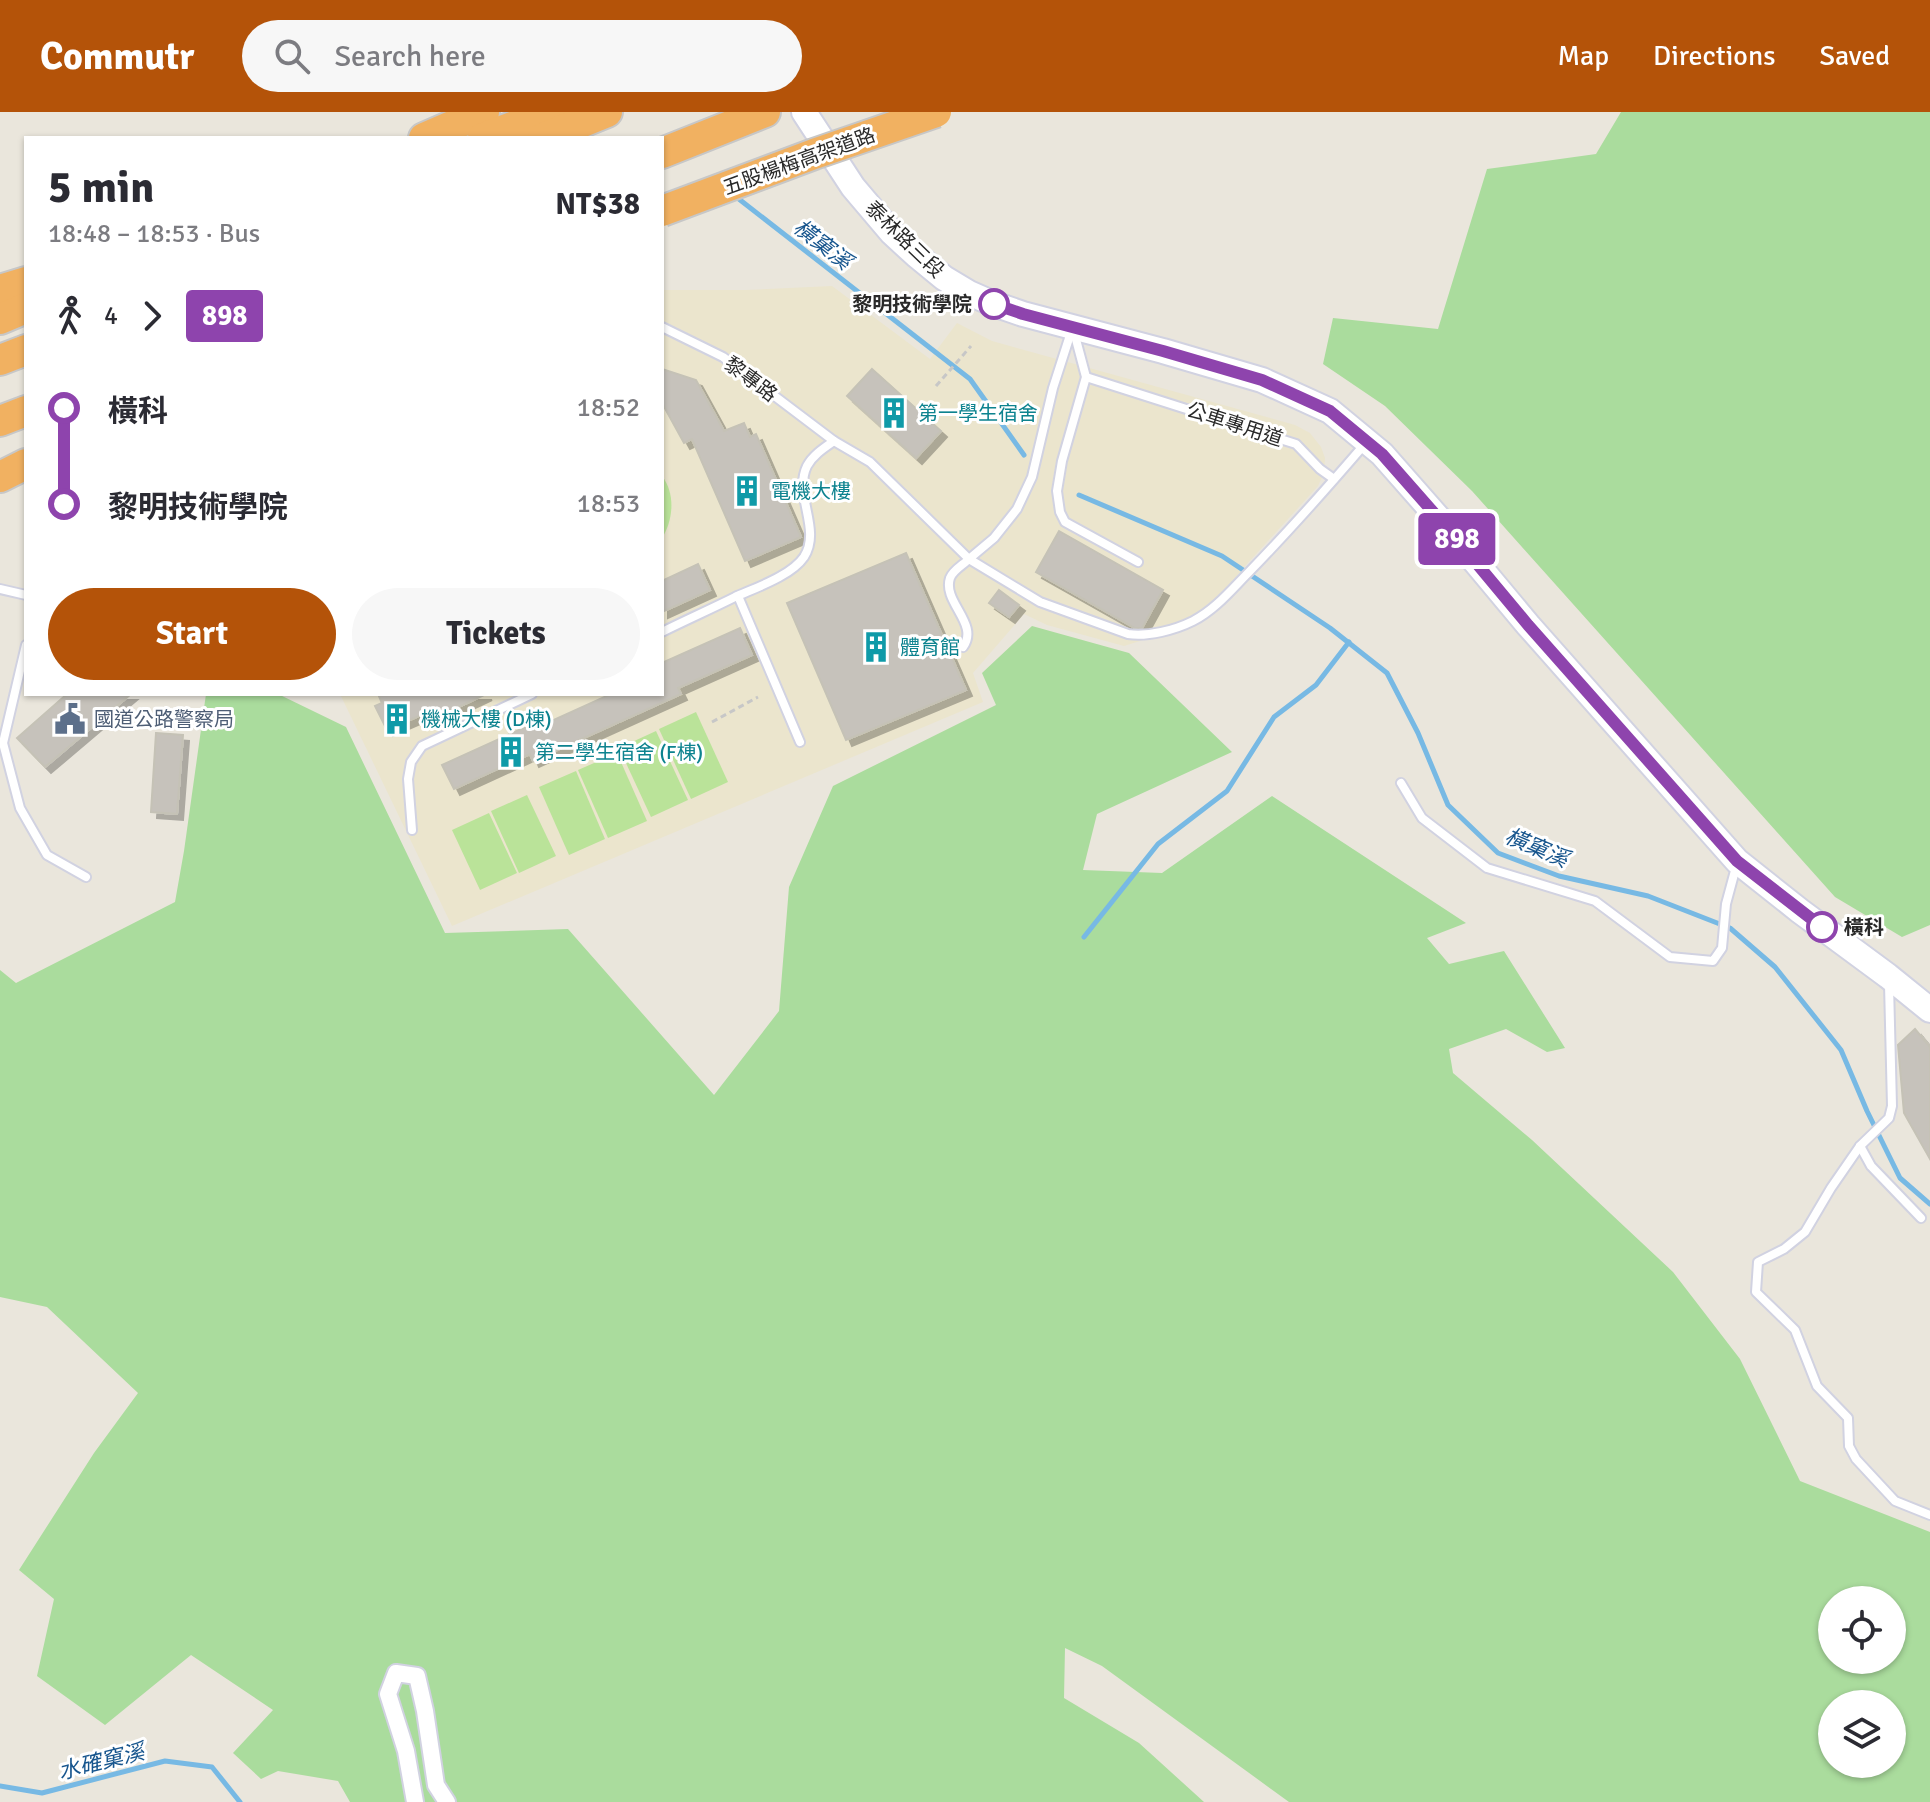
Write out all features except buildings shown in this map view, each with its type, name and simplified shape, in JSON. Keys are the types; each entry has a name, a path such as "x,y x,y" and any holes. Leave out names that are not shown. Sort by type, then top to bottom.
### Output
{"highway":[{"path":"429,136 484,112"},
{"path":"488,136 607,112"},
{"name":"五股楊梅高架道路","path":"664,212 814,154 936,112"},
{"path":"664,152 756,116"},
{"path":"0,290 24,283"},
{"path":"0,305 24,298"},
{"path":"0,319 24,309"},
{"path":"0,360 24,351"},
{"path":"0,421 24,412"},
{"path":"0,477 24,465"},
{"path":"0,490 24,480"}],"main road":[{"name":"泰林路三段","path":"804,112 853,187 892,233 944,278 969,293 1072,328 1262,380 1330,411 1382,454 1401,475 1528,625 1737,861 1930,1010"}],"street":[{"path":"415,1802 406,1751 388,1694 396,1673 417,1676 436,1785 447,1802"}],"lane":[{"path":"664,212 831,154"},
{"name":"黎專路","path":"664,328 723,357 834,441 870,462 969,559 1040,602 1128,634 1142,636 1193,621 1213,607 1257,564 1334,479"},
{"path":"1072,328 1086,377 1062,461 1057,491 1060,512 1065,522 1138,562"},
{"path":"963,647 969,632 949,590 949,581 953,573 994,538 1017,509 1032,477 1053,388 1072,328"},
{"name":"公車專用道","path":"1086,377 1296,444 1334,479"},
{"path":"664,631 786,572 801,561 809,548 810,532 803,484 807,467 815,455 834,441"},
{"path":"1334,479 1367,441"},
{"path":"0,589 24,595"},
{"path":"738,596 800,742"},
{"path":"24,654 3,743 16,795 20,808 47,855 86,877"},
{"path":"412,830 408,779 411,762 422,746 528,696"},
{"path":"1401,783 1422,818 1487,868 1595,901 1670,957 1713,961 1722,948 1726,904 1737,861"},
{"path":"1888,976 1892,1106 1889,1118 1860,1146 1805,1232 1784,1249 1758,1262 1756,1292 1795,1330 1817,1386 1848,1418 1849,1446 1856,1459 1895,1501 1930,1515"},
{"path":"1860,1146 1871,1166 1921,1218"}],"path":[{"path":"936,386 971,346"},
{"path":"712,722 758,697"}],"shaded area":[{"name":"黎明技術學院","path":"832,286 930,359 957,323 992,341 1295,425 1310,433 1321,447 1325,458 1324,473 1318,486 1197,623 1124,646 1047,625 1024,614 973,673 983,702 452,926 341,696 664,696 664,290"}],"green space":[{"path":"1621,112 1930,112 1930,925 1902,937 1835,897 1472,491 1385,406 1323,364 1333,318 1438,329 1487,169 1596,154"},
{"path":"664,480 671,499 669,524 664,534"},
{"path":"1032,626 1129,653 1232,752 1097,814 1083,870 1162,873 1272,796 1466,923 1427,938 1449,964 1504,951 1565,1048 1547,1052 1506,1029 1449,1049 1453,1073 1532,1140 1673,1272 1740,1359 1800,1481 1930,1532 1930,1802 1289,1802 1102,1666 1065,1648 1064,1698 1139,1743 1204,1802 350,1802 338,1781 278,1771 261,1779 233,1753 273,1710 191,1655 105,1725 37,1676 54,1599 19,1570 94,1453 138,1393 47,1307 0,1297 0,970 16,983 175,902 206,696 282,696 346,727 445,933 568,929 714,1095 779,1011 789,887 833,786 996,705 982,673"},
{"path":"696,712 728,782 691,799 659,729"},
{"path":"656,731 688,800 651,817 619,748"},
{"path":"617,753 647,821 608,838 578,770"},
{"path":"576,771 605,839 569,855 539,787"},
{"path":"527,795 556,856 519,873 491,811"},
{"path":"489,813 517,873 480,890 452,830"}],"waterway":[{"name":"橫窠溪","path":"735,196 970,379 1024,455"},
{"name":"橫窠溪","path":"1079,495 1222,556 1330,628 1387,673 1418,733 1448,805 1498,853 1559,876 1648,896 1730,928 1775,967 1841,1050 1900,1178 1930,1204"},
{"path":"1084,937 1158,844 1227,791 1274,717 1316,685 1349,642"},
{"name":"水確窠溪","path":"0,1786 42,1793 165,1761 212,1767 240,1802"}],"bus line":[{"name":"898","path":"994,304 1262,380 1330,411 1382,454 1737,861 1822,927"}],"place":[{"name":"黎明技術學院","path":"994,304"},
{"name":"第一學生宿舍","path":"894,413"},
{"name":"電機大樓","path":"747,491"},
{"name":"體育館","path":"876,647"},
{"name":"國道公路警察局","path":"70,719"},
{"name":"機械大樓 (D棟)","path":"397,719"},
{"name":"第二學生宿舍 (F棟)","path":"511,752"},
{"name":"橫科","path":"1822,927"}]}
